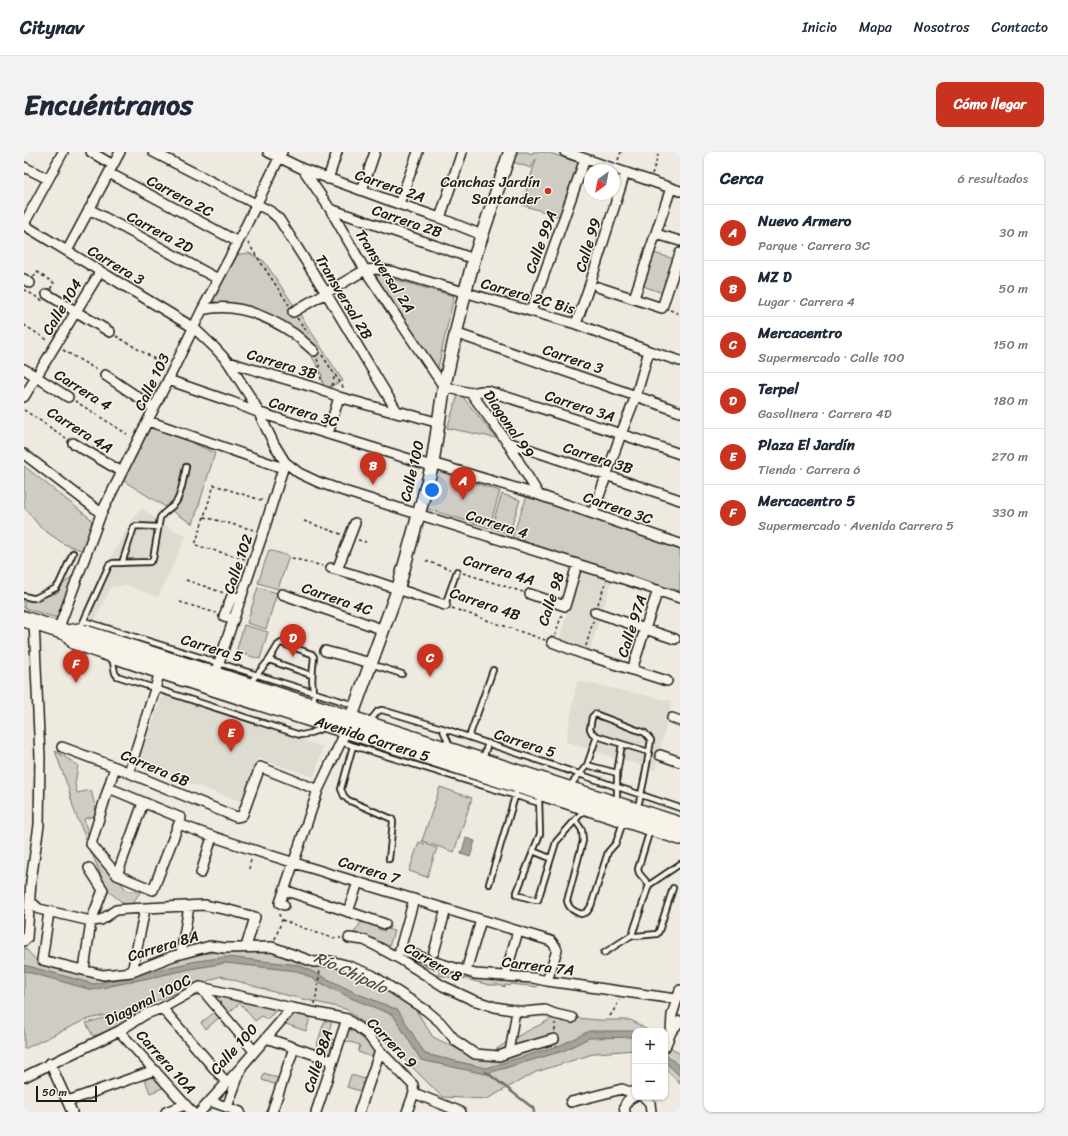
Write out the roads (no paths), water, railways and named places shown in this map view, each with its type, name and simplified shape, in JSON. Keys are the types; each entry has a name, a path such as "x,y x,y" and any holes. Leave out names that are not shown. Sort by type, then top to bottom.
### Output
{"main road":[{"name":"Avenida Carrera 5","path":"29,621 72,629 252,680 316,707 348,724 517,790 539,797 587,807 680,836"},
{"name":"Avenida Carrera 5","path":"72,629 75,642 112,656 328,725 367,724 680,825"}],"street":[{"path":"24,224 63,152"},
{"path":"91,152 113,165"},
{"path":"67,251 120,152"},
{"path":"153,152 257,204"},
{"name":"Carrera 2A","path":"268,152 281,155 302,169 440,218 482,235"},
{"path":"328,178 337,152"},
{"path":"362,190 375,152"},
{"path":"399,204 418,152"},
{"path":"440,218 462,152"},
{"name":"Calle 100","path":"284,905 280,903 318,790 348,724 398,589 432,464 444,387 465,292 474,259 510,152"},
{"path":"565,152 680,192"},
{"name":"Calle 103","path":"72,629 99,511 122,472 148,421 151,406 168,380 281,155"},
{"name":"Calle 99A","path":"531,311 585,160"},
{"path":"24,167 48,179"},
{"name":"Transversal 2A","path":"302,169 330,209 365,270 444,387"},
{"name":"Carrera 2C","path":"108,173 238,242"},
{"name":"Calle 99","path":"576,324 625,173"},
{"path":"634,298 671,188"},
{"name":"Transversal 2B","path":"257,204 270,211 279,219 326,293 398,413"},
{"name":"Carrera 2D","path":"89,209 218,279"},
{"name":"Carrera 2B","path":"330,209 474,259"},
{"name":"Carrera 3","path":"24,224 100,272 194,328 228,362 260,413 284,465"},
{"path":"656,234 680,241"},
{"path":"598,287 662,308 680,253"},
{"name":"Carrera 2C Bis","path":"365,270 378,269 394,272 465,292 576,324 649,351 680,360"},
{"path":"293,312 365,270"},
{"name":"Calle 104","path":"24,397 100,272"},
{"path":"47,294 110,332"},
{"path":"202,310 212,307 250,311 273,321 294,334 314,351"},
{"name":"Carrera 3","path":"455,333 680,412"},
{"path":"594,514 621,434 636,396 649,351"},
{"name":"Carrera 3B","path":"228,362 339,397 439,426"},
{"name":"Carrera 4","path":"24,369 68,397"},
{"path":"105,375 151,406"},
{"name":"Carrera 3C","path":"168,380 260,413 538,495 680,544"},
{"name":"Diagonal 99","path":"444,387 471,393 507,442 538,495"},
{"name":"Carrera 3A","path":"471,393 488,391 680,454"},
{"path":"328,434 339,397"},
{"name":"Carrera 4","path":"148,421 284,465 318,482 344,491 680,598"},
{"name":"Carrera 3B","path":"507,442 680,500"},
{"name":"Carrera 4A","path":"73,443 122,472"},
{"path":"24,454 99,511"},
{"name":"Calle 102","path":"217,669 234,619 236,597 254,562 284,465"},
{"name":"Carrera 4B","path":"355,523 334,569 445,605"},
{"name":"Calle 98","path":"565,606 577,564"},
{"name":"Calle 97A","path":"632,670 644,629 658,590"},
{"name":"Carrera 4C","path":"282,594 384,630"},
{"name":"Carrera 4A","path":"530,594 565,606"},
{"path":"234,619 224,616 236,597"},
{"path":"595,612 675,639"},
{"path":"24,941 27,938 31,881 39,825 40,765 29,621"},
{"path":"552,642 667,681"},
{"path":"325,651 370,663"},
{"path":"129,772 160,671"},
{"name":"Carrera 6B","path":"62,747 115,766 236,817 243,814 260,767 318,790"},
{"path":"660,755 680,762"},
{"path":"115,766 91,844 117,875 153,890 180,821"},
{"name":"Carrera 7","path":"109,788 212,837 551,941 557,950 547,981"},
{"path":"117,875 143,803"},
{"path":"201,873 212,837"},
{"path":"84,970 92,921 103,890 89,868"},
{"path":"348,912 358,882"},
{"path":"284,890 385,924"},
{"name":"Carrera 7A","path":"414,899 400,949 433,956 475,974 532,978 676,999"},
{"path":"30,901 39,909 92,921 101,920 116,910 127,909 204,905 229,910 254,917 246,947"},
{"path":"181,954 189,906"},
{"path":"132,972 145,909"},
{"path":"430,978 433,956 446,909"},
{"name":"Carrera 8A","path":"49,912 42,960 103,975 132,972 181,954 210,946 224,948 272,947 314,962 330,961 346,965 372,975 427,1011 440,1022 456,1041 475,1054 500,1056 508,1052"},
{"path":"468,964 481,920"},
{"path":"507,969 518,931"},
{"name":"Carrera 8","path":"348,938 364,940 400,959 443,986 473,1000 495,1007 516,1011 524,1012 545,1010 572,1018"},
{"path":"200,987 254,1051"},
{"name":"Diagonal 100C","path":"24,1077 50,1063 119,1031 146,1014 162,1008 200,987 292,1008"},
{"path":"668,1040 672,1015 680,990"},
{"path":"162,1008 226,1082"},
{"name":"Calle 100","path":"200,1112 292,1008"},
{"name":"Carrera 9","path":"292,1008 347,1019 368,1035 380,1051 413,1085 414,1093 461,1112"},
{"path":"516,1011 508,1052 554,1039"},
{"name":"Calle 98A","path":"316,1112 347,1019"},
{"path":"668,1040 680,1021"},
{"name":"Carrera 10A","path":"119,1031 192,1112"},
{"path":"266,1038 333,1061"},
{"path":"272,1112 294,1048"},
{"path":"359,1112 380,1051"},
{"path":"50,1063 72,1112"},
{"path":"226,1107 242,1066"},
{"path":"68,1101 154,1070"},
{"path":"571,1102 622,1090 632,1093"},
{"path":"407,1112 414,1093"},
{"path":"625,1112 625,1103 632,1097"},
{"path":"647,1100 650,1103 652,1112"},
{"path":"210,1101 240,1112"},
{"path":"166,1112 185,1105"}],"lane":[{"path":"72,629 109,565 113,563 150,562 152,559 160,518 178,500 186,467"},
{"path":"122,563 134,527 158,527"},
{"path":"24,596 36,598 56,588 73,553"},
{"path":"445,605 457,571"},
{"path":"252,680 281,643 306,651 314,657 311,675 312,692 316,707"},
{"path":"112,656 115,673 117,676 155,689 300,735 316,731 328,725"},
{"path":"269,660 311,675"},
{"path":"370,663 402,674"},
{"path":"469,737 493,670"},
{"name":"Carrera 5","path":"252,680 312,692 348,724 353,746 517,790"},
{"name":"Carrera 5","path":"367,724 378,711 382,710 488,743 680,808"},
{"path":"636,810 642,795 651,740 645,733 595,714 592,717 590,729 592,733 597,736 649,752"},
{"path":"442,728 452,751"},
{"path":"568,788 587,765 597,736"},
{"path":"482,761 488,743"},
{"path":"617,804 617,773 622,744"},
{"path":"353,746 341,789 344,796 348,800 392,819 393,822 389,859"},
{"path":"587,765 617,773"},
{"path":"489,884 517,790"},
{"path":"539,797 540,834 517,892 517,895 535,900 538,900 556,842 587,807"},
{"path":"575,820 582,830 583,841 567,902 571,909 581,914 587,912 591,906 608,852 616,843 624,819"},
{"path":"649,885 639,873 638,868 651,827"},
{"path":"533,851 550,858"},
{"path":"604,953 632,935 649,885 680,864"},
{"path":"632,935 657,934 673,888"}],"waterway":[{"path":"486,1072 533,1108 534,1112"}],"place":[{"name":"Canchas Jardín Santander","path":"548,191"},
{"name":"MZ D","path":"373,485"},
{"name":"Nuevo Armero","path":"463,500"},
{"name":"Terpel","path":"293,657"},
{"name":"Mercacentro","path":"430,677"},
{"name":"Mercacentro 5","path":"76,683"},
{"name":"Plaza El Jardín","path":"231,752"}],"water label":[{"name":"Río Chipalo","path":"351,972"}]}
